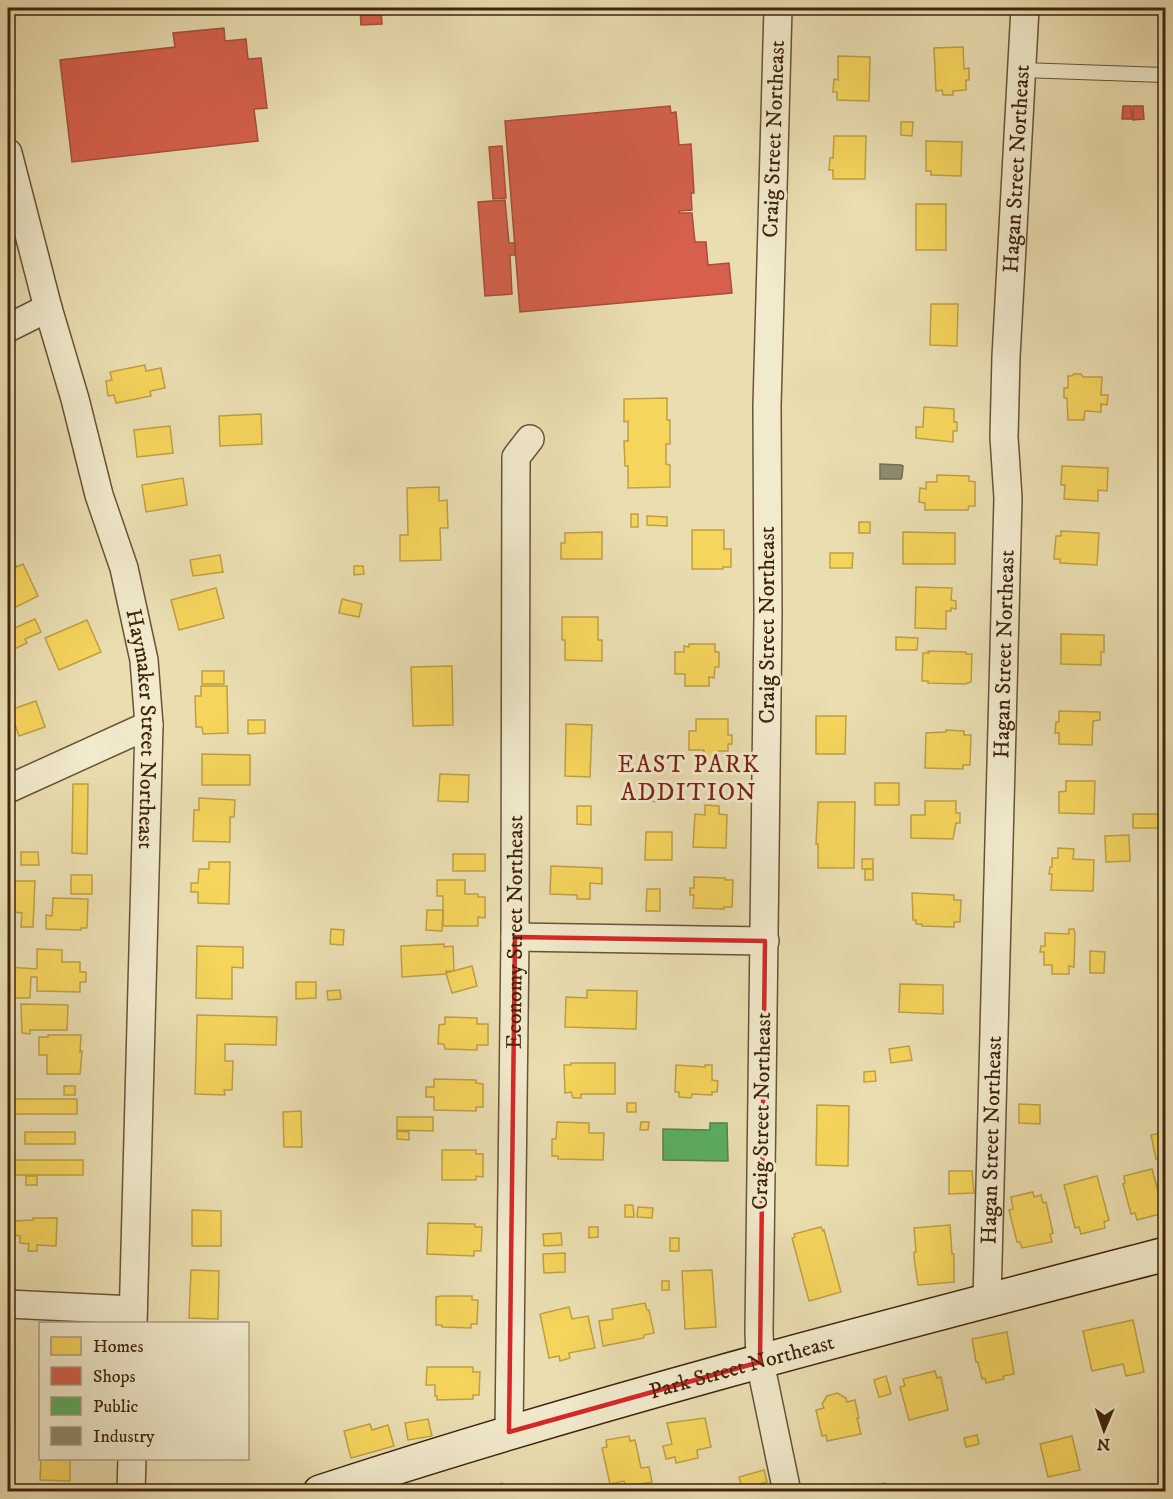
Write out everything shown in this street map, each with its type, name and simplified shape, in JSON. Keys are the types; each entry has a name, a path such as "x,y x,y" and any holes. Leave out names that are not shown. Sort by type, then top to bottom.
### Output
{"street":[{"name":"Craig Street Northeast","path":"778,8 767,406 768,615 759,1331 760,1362 787,1491"},
{"name":"Hagan Street Northeast","path":"987,1300 1008,498 1004,437 1006,357 1025,8"},
{"name":"Haymaker Street Northeast","path":"8,153 99,495 124,568 144,660 149,725 133,1317"},
{"path":"8,328 48,308"},
{"name":"Economy Street Northeast","path":"509,1432 515,937 516,457 530,439"},
{"path":"8,789 149,725"},
{"path":"515,937 765,941"},
{"name":"Park Street Northeast","path":"320,1491 509,1432 987,1300 1166,1254"},
{"path":"8,1304 133,1317"},
{"path":"131,1491 132,1460"}],"lane":[{"path":"1022,70 1164,75"}],"highlighted area":[{"path":"515,937 765,941 760,1362 509,1432"}],"building: Homes":[{"path":"963,47 964,69 969,68 966,90 953,91 953,95 943,95 942,90 936,91 934,48"},
{"path":"838,56 870,57 869,101 837,100 837,92 833,92 834,79 838,80"},
{"path":"901,122 913,122 912,136 901,135"},
{"path":"834,136 866,136 865,179 833,179 833,170 829,170 830,158 833,158"},
{"path":"926,141 962,142 961,176 931,175 931,171 926,171"},
{"path":"916,204 946,204 946,250 916,250"},
{"path":"931,304 958,304 957,346 930,345"},
{"path":"145,365 146,371 161,368 165,388 150,391 151,396 116,403 114,395 108,396 106,381 112,380 110,372"},
{"path":"1081,374 1083,377 1102,377 1101,395 1108,395 1107,405 1101,404 1101,412 1085,411 1084,420 1068,420 1064,388 1068,388 1068,376"},
{"path":"667,398 670,444 666,444 666,464 670,465 670,487 628,488 628,466 625,466 624,441 628,441 628,421 624,422 624,399"},
{"path":"924,407 954,409 957,431 953,431 953,442 916,438 916,427 923,427"},
{"path":"261,414 262,444 220,446 219,416"},
{"path":"170,426 173,453 137,457 134,430"},
{"path":"1062,466 1108,468 1107,491 1098,490 1098,501 1064,499 1065,485 1061,485"},
{"path":"937,475 969,476 969,481 975,482 975,506 969,506 968,510 925,510 925,503 919,502 920,488 926,489 926,482 937,482"},
{"path":"183,478 187,505 146,512 142,485"},
{"path":"439,487 439,501 447,500 448,528 440,528 441,560 400,561 400,535 408,535 407,488"},
{"path":"631,514 638,514 638,527 631,527"},
{"path":"647,516 667,517 667,526 647,525"},
{"path":"859,522 870,522 870,533 859,533"},
{"path":"692,530 724,530 724,549 731,549 731,567 692,569"},
{"path":"1061,531 1099,533 1097,565 1060,563 1060,559 1054,559 1056,536 1061,536"},
{"path":"602,532 602,559 561,559 561,543 565,543 565,533"},
{"path":"903,532 955,533 955,564 903,564"},
{"path":"830,553 853,553 852,568 830,568"},
{"path":"220,555 223,572 193,576 190,560"},
{"path":"15,564 17,567 23,564 38,596 8,611 8,567"},
{"path":"354,566 363,566 364,574 354,575"},
{"path":"916,587 952,588 951,600 956,601 956,609 951,608 951,611 946,611 946,629 915,628"},
{"path":"216,588 224,618 179,630 171,600"},
{"path":"342,599 362,604 359,617 339,613"},
{"path":"562,617 598,617 598,640 602,640 602,661 565,660"},
{"path":"35,619 41,632 25,639 27,643 8,652 8,631"},
{"path":"87,620 101,652 59,670 45,638"},
{"path":"1061,634 1104,635 1101,665 1061,664"},
{"path":"896,637 918,638 917,650 896,650"},
{"path":"689,644 715,644 715,652 719,652 719,667 715,667 714,678 709,677 709,686 685,686 685,674 675,674 675,652 684,652 684,646 689,647"},
{"path":"928,651 972,654 971,682 965,684 922,681 923,653 929,653"},
{"path":"452,666 453,725 413,726 411,667"},
{"path":"202,671 224,671 224,684 202,684"},
{"path":"201,686 227,686 228,733 203,734 202,727 196,727 195,696 201,696"},
{"path":"36,701 45,727 19,736 10,710"},
{"path":"1059,711 1100,712 1100,720 1093,721 1092,745 1059,744 1059,733 1055,733 1056,722 1059,722"},
{"path":"816,716 846,716 845,754 816,754"},
{"path":"696,719 728,719 728,735 732,735 732,744 728,744 728,751 718,751 717,759 704,759 704,750 689,750 689,731 696,731"},
{"path":"248,720 265,720 265,733 248,734"},
{"path":"566,724 592,725 590,777 565,776"},
{"path":"946,730 964,731 964,735 971,735 970,765 963,765 963,769 925,768 926,733 946,732"},
{"path":"202,754 250,755 250,785 202,785"},
{"path":"440,774 469,775 468,802 438,801"},
{"path":"1066,781 1095,781 1094,814 1059,813 1059,792 1066,791"},
{"path":"875,783 899,783 899,805 875,805"},
{"path":"73,784 88,784 87,854 72,853"},
{"path":"652,785 663,786 661,802 650,801"},
{"path":"199,798 235,800 234,817 230,817 230,842 193,841 194,810 199,810"},
{"path":"925,801 956,801 956,813 960,813 960,823 956,823 953,839 911,838 911,815 925,815"},
{"path":"818,802 855,802 854,868 818,868 818,844 816,844"},
{"path":"705,805 719,806 719,814 727,815 726,848 693,847 695,814 705,815"},
{"path":"577,806 591,806 591,825 577,824"},
{"path":"1133,814 1159,814 1159,828 1133,828"},
{"path":"646,832 672,832 672,860 645,860"},
{"path":"1129,835 1130,861 1106,862 1105,836"},
{"path":"1058,848 1074,849 1073,859 1094,860 1093,891 1051,890 1050,867 1052,867 1052,858 1058,858"},
{"path":"21,852 38,852 39,865 21,865"},
{"path":"453,854 485,854 485,871 453,871"},
{"path":"862,859 873,859 873,869 862,869"},
{"path":"209,862 230,862 229,904 198,903 198,892 191,892 191,883 198,883 199,869 209,869"},
{"path":"551,866 602,868 602,884 590,883 590,899 577,899 577,895 550,894"},
{"path":"865,869 873,869 873,880 865,880"},
{"path":"71,875 92,875 92,894 71,894"},
{"path":"694,877 733,880 732,907 693,908 694,895 690,895 690,888 694,888"},
{"path":"437,880 465,880 465,894 478,894 478,897 485,897 485,918 478,917 478,926 443,926 443,896 437,896"},
{"path":"15,881 35,881 33,927 21,927 22,913 13,912"},
{"path":"647,889 660,889 660,911 646,911"},
{"path":"912,893 954,895 954,900 961,900 960,922 954,922 954,927 916,924 916,920 913,920"},
{"path":"53,898 88,899 87,928 81,928 81,930 46,929 46,915 52,916"},
{"path":"427,910 443,910 442,931 426,930"},
{"path":"331,929 344,930 343,945 330,944"},
{"path":"1069,929 1074,929 1075,934 1074,967 1069,966 1069,974 1052,974 1052,965 1044,965 1044,952 1040,952 1041,946 1045,946 1045,933 1069,934"},
{"path":"444,944 444,947 453,946 454,971 446,971 446,974 402,977 401,946"},
{"path":"197,946 243,947 243,968 232,967 232,999 196,998"},
{"path":"37,949 62,950 62,962 80,962 80,972 86,972 86,982 80,982 80,992 37,991 37,977 31,977 30,998 8,998 8,967 37,969"},
{"path":"1090,951 1105,952 1104,973 1090,973"},
{"path":"472,966 477,986 452,993 446,973"},
{"path":"296,982 316,982 316,998 296,999"},
{"path":"900,984 943,985 943,1014 899,1012"},
{"path":"340,990 341,999 328,1000 327,991"},
{"path":"587,990 637,991 636,1029 565,1027 566,997 587,998"},
{"path":"21,1004 68,1005 67,1030 30,1030 30,1034 22,1033"},
{"path":"197,1015 277,1017 276,1045 225,1044 225,1061 233,1061 232,1090 224,1090 225,1095 195,1094"},
{"path":"445,1017 477,1018 477,1024 488,1024 488,1045 477,1045 477,1050 445,1049 444,1044 438,1044 439,1025 445,1024"},
{"path":"48,1035 81,1035 80,1074 47,1074 47,1055 39,1055 39,1037 48,1037"},
{"path":"909,1046 912,1060 891,1063 889,1049"},
{"path":"571,1063 615,1063 615,1094 581,1094 581,1098 573,1098 571,1092 565,1093 564,1065 571,1065"},
{"path":"676,1065 705,1067 705,1065 712,1065 712,1080 718,1081 717,1092 712,1092 712,1095 692,1094 691,1098 679,1097 679,1092 675,1092"},
{"path":"875,1071 876,1081 864,1082 864,1072"},
{"path":"434,1079 476,1080 476,1083 483,1084 483,1107 476,1107 476,1111 434,1110 434,1097 426,1097 426,1087 434,1087"},
{"path":"64,1086 75,1086 75,1095 64,1095"},
{"path":"8,1099 77,1099 77,1114 8,1114"},
{"path":"627,1103 636,1103 636,1112 627,1112"},
{"path":"1019,1104 1040,1105 1040,1124 1019,1123"},
{"path":"817,1105 849,1106 848,1166 816,1165"},
{"path":"301,1111 302,1147 284,1147 283,1112"},
{"path":"397,1117 433,1117 433,1131 397,1130"},
{"path":"557,1122 589,1123 589,1133 604,1133 603,1160 558,1159 558,1156 552,1156 552,1139 556,1139"},
{"path":"641,1122 649,1122 648,1130 640,1130"},
{"path":"397,1131 409,1132 409,1140 397,1139"},
{"path":"25,1132 75,1132 75,1144 25,1144"},
{"path":"1166,1132 1166,1157 1156,1159 1151,1135"},
{"path":"442,1150 476,1150 476,1154 483,1154 483,1177 476,1176 476,1180 442,1180"},
{"path":"13,1160 83,1160 83,1175 13,1175"},
{"path":"1152,1169 1162,1206 1158,1207 1160,1214 1137,1220 1135,1213 1131,1214 1123,1184 1125,1183 1124,1176"},
{"path":"949,1171 972,1171 974,1193 949,1194"},
{"path":"26,1176 37,1176 37,1185 26,1185"},
{"path":"1097,1176 1109,1220 1104,1222 1105,1228 1081,1234 1079,1227 1075,1228 1064,1185"},
{"path":"1033,1192 1034,1197 1041,1195 1043,1203 1046,1202 1053,1233 1050,1234 1052,1242 1022,1248 1020,1242 1017,1242 1009,1210 1013,1209 1011,1197"},
{"path":"625,1205 633,1205 634,1217 625,1217"},
{"path":"638,1207 653,1208 652,1218 637,1217"},
{"path":"192,1210 221,1211 221,1246 192,1246"},
{"path":"33,1218 57,1218 56,1246 37,1245 37,1251 28,1251 29,1244 20,1243 20,1236 14,1235 14,1221 33,1220"},
{"path":"428,1223 475,1224 475,1227 482,1227 481,1251 474,1251 474,1256 427,1254"},
{"path":"950,1225 952,1254 954,1254 954,1282 918,1285 914,1258 914,1252 916,1252 914,1228"},
{"path":"589,1227 598,1227 598,1237 589,1238"},
{"path":"821,1227 824,1230 841,1292 809,1301 792,1238 795,1237 794,1234"},
{"path":"561,1233 562,1245 544,1246 543,1234"},
{"path":"670,1238 679,1238 679,1251 670,1251"},
{"path":"565,1253 565,1272 544,1273 543,1254"},
{"path":"191,1270 219,1271 218,1319 189,1318"},
{"path":"712,1270 716,1327 685,1329 682,1271"},
{"path":"662,1281 669,1281 669,1290 662,1290"},
{"path":"472,1296 472,1300 478,1300 477,1324 471,1324 471,1328 436,1325 436,1297"},
{"path":"645,1303 649,1310 654,1333 644,1335 644,1338 603,1346 599,1321 613,1319 612,1309"},
{"path":"569,1307 572,1319 588,1316 595,1348 569,1353 570,1358 560,1361 559,1356 549,1358 540,1314"},
{"path":"1133,1320 1144,1372 1126,1376 1123,1364 1092,1371 1083,1331"},
{"path":"1007,1332 1014,1374 986,1383 985,1378 982,1379 978,1362 976,1362 972,1339"},
{"path":"427,1367 473,1367 473,1372 480,1372 479,1395 473,1395 473,1399 437,1400 435,1385 426,1385"},
{"path":"935,1371 937,1378 941,1377 948,1410 909,1420 900,1387 905,1386 903,1379"},
{"path":"886,1376 891,1394 879,1397 874,1380"},
{"path":"837,1393 846,1398 847,1402 855,1400 861,1434 827,1441 826,1435 822,1436 816,1410 824,1408 822,1404 827,1396"},
{"path":"705,1418 711,1447 697,1450 698,1458 676,1463 675,1457 666,1459 663,1446 672,1444 667,1423"},
{"path":"428,1419 432,1436 408,1440 405,1423"},
{"path":"370,1424 372,1430 388,1425 394,1446 351,1458 344,1431"},
{"path":"977,1435 979,1444 966,1447 964,1438"},
{"path":"629,1436 630,1441 635,1440 641,1468 649,1467 652,1482 626,1487 624,1481 610,1484 602,1448 607,1447 606,1440"},
{"path":"1072,1436 1080,1470 1048,1477 1040,1444"},
{"path":"41,1460 70,1460 70,1481 40,1480"},
{"path":"764,1470 767,1482 742,1488 739,1477"},
{"path":"502,1483 505,1490 514,1487 515,1492 494,1492 492,1487"},
{"path":"885,1483 887,1492 874,1492 873,1486"},
{"path":"564,1485 565,1492 548,1492 548,1487"}],"building: Shops":[{"path":"360,8 381,8 382,24 361,25"},
{"path":"224,28 225,41 246,39 248,59 261,58 267,108 254,109 258,141 72,162 60,60 175,47 173,33"},
{"path":"670,106 671,113 676,112 679,145 691,144 694,193 691,193 692,210 679,211 679,213 692,213 695,242 706,242 708,265 729,263 732,293 520,312 505,121"},
{"path":"1123,106 1131,106 1132,119 1122,119"},
{"path":"1133,106 1143,106 1144,119 1133,120"},
{"path":"502,146 506,198 493,199 489,147"},
{"path":"505,200 509,243 515,243 515,255 510,255 512,294 485,296 478,202"}],"building: Public":[{"path":"710,1123 727,1123 728,1161 663,1160 663,1129 710,1130"}],"building: Industry":[{"path":"880,464 903,466 901,479 880,479"}],"district":[{"name":"EAST PARK ADDITION","path":"689,779"}]}
